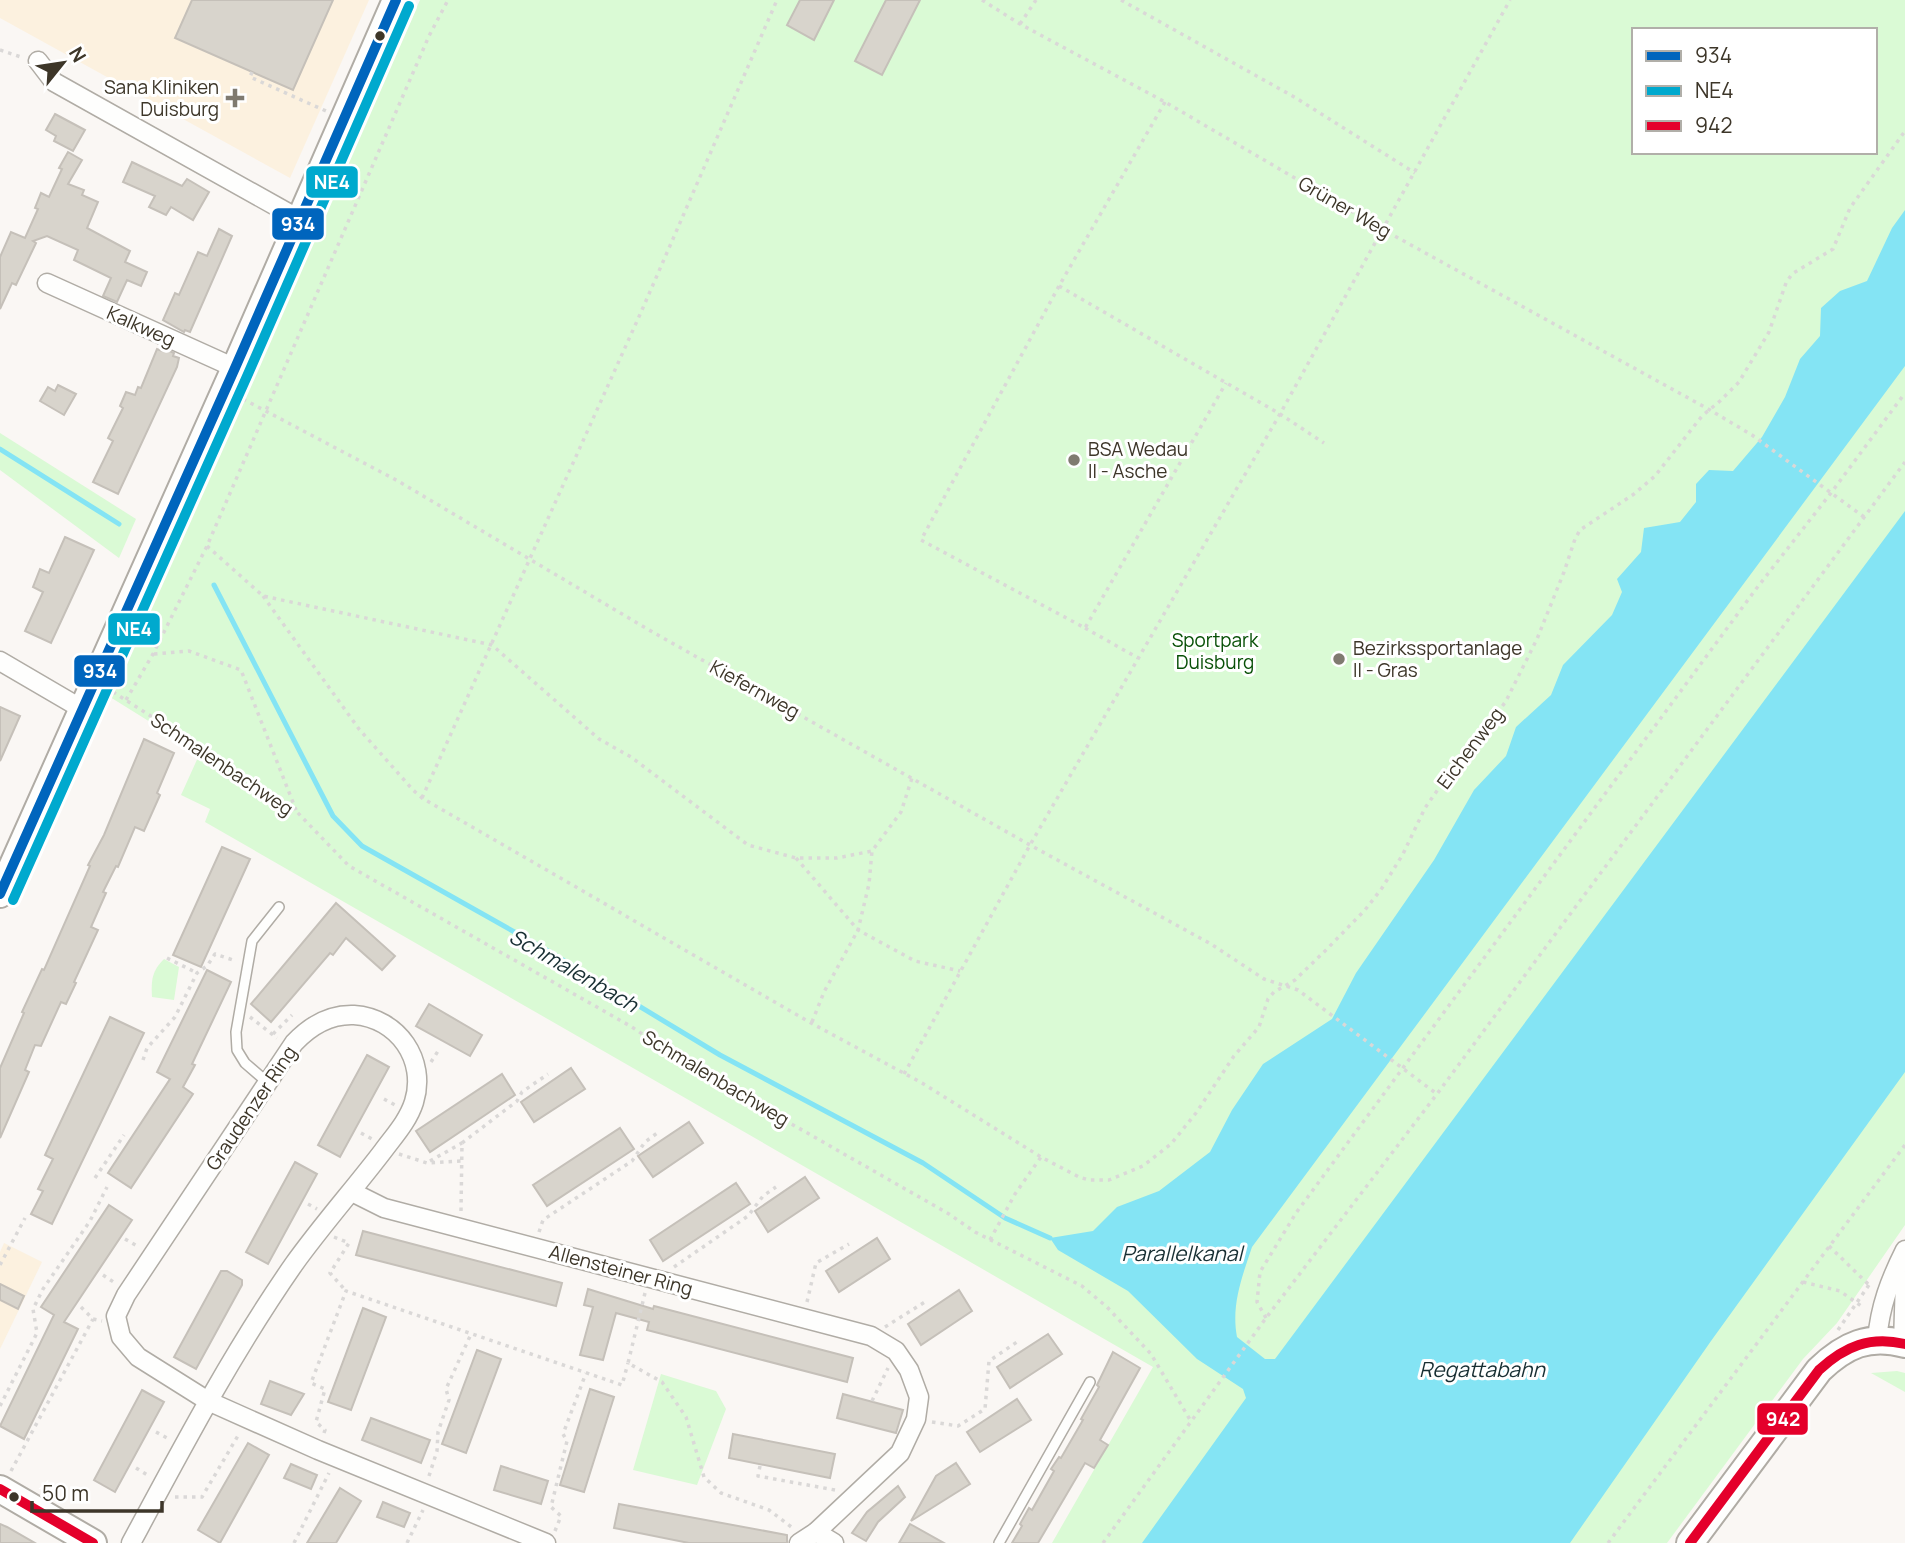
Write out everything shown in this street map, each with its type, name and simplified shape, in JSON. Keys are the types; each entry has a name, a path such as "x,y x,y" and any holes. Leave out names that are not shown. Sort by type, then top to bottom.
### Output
{"street":[{"path":"0,894 396,0"},
{"path":"38,61 54,82 299,219"},
{"name":"Kalkweg","path":"47,284 230,379"},
{"path":"0,661 82,709"},
{"name":"Graudenzer Ring","path":"208,1401 138,1357 121,1337 116,1316 126,1295 289,1049 309,1028 335,1017 352,1015 379,1020 396,1033 413,1061 417,1087 407,1119 352,1192"},
{"path":"131,1543 208,1401 259,1315 352,1192"},
{"name":"Allensteiner Ring","path":"352,1192 384,1209 871,1336 897,1351"},
{"path":"1895,1342 1880,1313 1887,1287 1905,1251"},
{"path":"1895,1342 1905,1280"},
{"path":"1690,1543 1819,1370 1837,1353 1853,1345 1895,1342"},
{"path":"799,1543 816,1532 900,1453 916,1419 919,1397 909,1370 897,1351"},
{"path":"208,1401 318,1450 550,1539"},
{"path":"5,1480 67,1536 93,1543"},
{"path":"816,1532 834,1543"}],"lane":[{"path":"267,1082 245,1063 237,1050 236,1032 252,941 279,908"},
{"path":"999,1543 1090,1382"}],"path":[{"path":"126,700 153,654 207,546 429,36 448,0"},
{"path":"422,798 642,310 777,0"},
{"name":"Grüner Weg","path":"982,0 1165,102 1382,229 1710,410 1752,435 1864,517"},
{"path":"1020,23 1036,0"},
{"path":"1121,0 1296,98 1415,173"},
{"path":"904,1074 1030,845 1280,414 1510,0"},
{"path":"0,50 38,61"},
{"path":"252,72 250,77 344,119"},
{"path":"1138,658 921,540 1059,286 1165,102"},
{"name":"Eichenweg","path":"207,546 263,596 359,729 422,798 811,1023 922,1083 1041,1157 1079,1177 1100,1181 1129,1173 1152,1160 1171,1144 1196,1113 1234,1056 1259,1027 1268,999 1274,992 1295,980 1365,910 1397,864 1425,808 1462,755 1486,729 1506,701 1537,639 1580,530 1646,484 1702,416 1739,382 1758,353 1777,315 1786,283 1792,274 1833,249 1850,208 1905,131"},
{"path":"1059,286 1280,414 1324,443"},
{"name":"Kiefernweg","path":"230,379 265,409 398,481 649,630 1030,845 1191,932 1264,979 1298,990 1437,1094"},
{"path":"1085,628 1226,383"},
{"path":"1266,1318 1257,1302 1260,1272 1296,1213 1756,589 1905,393"},
{"path":"1103,1543 1266,1318 1437,1094 1905,462"},
{"path":"263,596 492,645 598,739 631,757 748,845 796,858 837,858 872,851"},
{"path":"153,654 189,651 241,670 297,812"},
{"name":"Schmalenbachweg","path":"96,682 297,812 349,866 632,1027 683,1062 990,1240 1082,1286 1107,1307 1150,1354 1192,1423"},
{"path":"811,1023 824,992 858,929 869,884 872,851 901,812 912,778"},
{"path":"796,858 858,929 915,961 960,971"},
{"path":"143,1060 147,1048 174,1017 197,973 207,966 215,954 246,964"},
{"path":"167,958 197,973"},
{"path":"240,1010 289,1049"},
{"path":"273,1034 292,1015"},
{"path":"427,1163 462,1143 517,1101 522,1092 548,1074"},
{"path":"534,1248 543,1220 632,1161 645,1142 660,1131"},
{"path":"94,1178 124,1135"},
{"path":"461,1228 462,1143"},
{"path":"1608,1543 1905,1145"},
{"path":"384,1149 427,1163 462,1161"},
{"path":"990,1240 1015,1194 1041,1157"},
{"path":"320,1231 349,1243 330,1273 346,1292 622,1385 656,1280 748,1216 763,1196 776,1186"},
{"path":"0,1406 37,1333 33,1310 43,1289 90,1221 107,1187"},
{"path":"0,1265 25,1219"},
{"path":"804,1318 816,1264 849,1244"},
{"path":"1829,1246 1869,1284"},
{"path":"1803,1282 1840,1291 1857,1303"},
{"path":"318,1450 325,1430 316,1422 325,1389 311,1383 346,1292"},
{"path":"871,1336 928,1300"},
{"path":"5,1480 93,1319 80,1307"},
{"path":"407,1543 427,1493 438,1451 438,1432 449,1400 446,1389 471,1334"},
{"path":"916,1419 958,1426 985,1409 989,1361 1017,1342"},
{"path":"872,1401 897,1351"},
{"path":"628,1363 662,1382 674,1399 686,1417 704,1477 713,1486 739,1501 769,1510 795,1530 816,1532"},
{"path":"550,1539 561,1516 551,1507 566,1441 564,1434 586,1373"},
{"path":"155,1498 202,1497 247,1420"},
{"path":"294,1543 336,1457"},
{"path":"760,1466 758,1476 858,1494"}],"shaded area":[{"name":"Sana Kliniken Duisburg","path":"0,0 369,0 290,178 0,18"},
{"path":"4,1243 42,1262 0,1349 0,1252"}],"green space":[{"name":"Sportpark Duisburg","path":"420,0 1905,0 1905,1225 1837,1323 1803,1359 1667,1543 1052,1543 1153,1367 205,822 210,809 181,795 200,753 110,697"},
{"path":"0,433 136,519 119,558 0,470"},
{"path":"164,959 179,967 174,1000 152,997 153,976"},
{"path":"1871,1373 1905,1373 1905,1392"},
{"path":"661,1374 716,1391 726,1409 697,1485 633,1470"}],"water":[{"name":"Regattabahn","path":"1905,210 1905,366 1252,1247 1236,1302 1237,1337 1265,1359 1275,1359 1905,511 1905,1072 1711,1341 1570,1543 1142,1543 1246,1398 1243,1389 1197,1359 1128,1291 1058,1250 1050,1238 1093,1231 1117,1207 1159,1191 1210,1152 1232,1110 1263,1064 1332,1019 1356,973 1434,860 1474,790 1506,756 1516,727 1551,695 1563,665 1612,615 1622,592 1617,579 1641,552 1644,528 1680,522 1696,502 1696,484 1709,470 1733,471 1762,437 1785,397 1800,359 1820,336 1821,308 1840,291 1867,281 1892,228"}],"building":[{"path":"192,0 333,0 293,90 175,38"},
{"path":"800,0 834,0 814,40 787,25"},
{"path":"886,0 920,0 882,75 855,61"},
{"path":"55,114 85,130 73,151 54,141 56,136 46,130"},
{"path":"68,152 82,160 68,184 84,190 82,195 98,202 87,228 130,251 125,262 147,272 141,286 127,280 117,302 103,296 111,278 74,260 78,250 47,236 33,241 36,243 16,285 12,283 0,309 0,257 11,232 25,238 38,209 35,208 41,193 49,197"},
{"path":"132,162 182,186 187,179 209,192 193,220 171,207 166,215 149,207 155,196 123,182"},
{"path":"219,229 232,236 190,332 184,332 163,320 175,293 179,295 198,252 207,256"},
{"path":"163,348 179,358 177,367 118,494 93,482 113,441 108,438 123,408 120,406 126,392 135,395 138,387 141,388 157,349 162,351"},
{"path":"58,385 76,394 64,415 40,401 48,387 55,391"},
{"path":"65,537 94,550 51,643 25,631 43,592 33,587 40,569 49,573"},
{"path":"0,707 20,716 0,761"},
{"path":"144,739 174,753 157,793 160,795 144,831 135,827 118,867 116,866 103,892 106,893 91,927 98,930 74,982 76,983 66,1004 61,1002 41,1046 35,1045 25,1070 29,1072 0,1138 0,1068 24,1013 22,1012 42,969 44,970"},
{"path":"222,847 250,859 201,967 173,955"},
{"path":"336,903 395,956 382,970 346,938 271,1022 251,1004"},
{"path":"207,970 231,982 183,1087 193,1094 131,1188 108,1173 170,1079 157,1072"},
{"path":"429,1004 482,1035 470,1056 416,1026"},
{"path":"110,1017 144,1033 52,1224 31,1214 43,1191 38,1189 53,1159 45,1155"},
{"path":"367,1055 389,1067 340,1157 318,1145"},
{"path":"571,1068 585,1089 534,1122 521,1102"},
{"path":"502,1074 515,1095 430,1152 416,1131"},
{"path":"689,1122 703,1143 653,1177 638,1156"},
{"path":"620,1128 634,1149 547,1206 533,1185"},
{"path":"295,1162 317,1174 268,1264 246,1252"},
{"path":"805,1177 819,1198 768,1232 755,1211"},
{"path":"736,1183 750,1204 663,1261 650,1240"},
{"path":"109,1205 132,1220 64,1322 78,1329 24,1439 0,1426 54,1315 41,1307"},
{"path":"363,1231 562,1283 556,1306 356,1255"},
{"path":"877,1238 890,1259 839,1292 826,1271"},
{"path":"221,1271 227,1271 242,1280 242,1285 196,1369 174,1357"},
{"path":"0,1284 24,1296 18,1309 0,1300"},
{"path":"588,1289 653,1309 654,1306 853,1358 847,1382 647,1330 649,1322 616,1313 603,1360 580,1355 593,1307 584,1305"},
{"path":"959,1290 972,1311 921,1345 908,1324"},
{"path":"363,1308 386,1317 351,1410 328,1402"},
{"path":"1048,1334 1062,1354 1010,1388 997,1367"},
{"path":"477,1350 501,1359 466,1453 442,1444"},
{"path":"1113,1352 1140,1368 1100,1440 1108,1445 1094,1468 1085,1463 1038,1543 1012,1543 1029,1508 1032,1510 1054,1471 1051,1469 1059,1457 1061,1458 1083,1420 1081,1419 1099,1387 1097,1385"},
{"path":"270,1381 304,1394 291,1415 261,1404"},
{"path":"590,1389 614,1397 584,1492 560,1485"},
{"path":"142,1390 164,1402 115,1492 94,1480"},
{"path":"843,1394 903,1410 896,1433 837,1418"},
{"path":"1017,1399 1031,1420 980,1452 967,1432"},
{"path":"371,1418 430,1440 421,1463 362,1440"},
{"path":"733,1434 835,1454 830,1478 729,1458"},
{"path":"248,1443 269,1455 220,1543 198,1530"},
{"path":"956,1463 970,1484 911,1521 936,1476"},
{"path":"291,1464 317,1475 311,1489 284,1478"},
{"path":"501,1466 548,1481 541,1504 494,1490"},
{"path":"898,1486 905,1497 878,1522 866,1541 852,1533 867,1512"},
{"path":"340,1488 361,1501 336,1543 307,1543"},
{"path":"383,1502 410,1513 404,1527 377,1517"},
{"path":"619,1504 787,1535 787,1543 689,1543 614,1528"},
{"path":"0,1524 7,1527 35,1543 0,1543"},
{"path":"910,1524 944,1543 899,1543"}],"waterway":[{"path":"0,449 119,524"},
{"name":"Schmalenbach","path":"214,585 333,816 362,846 543,948 720,1055 923,1163 1005,1218 1050,1238"}],"transit line":[{"name":"934","path":"0,894 396,0"},
{"name":"NE4","path":"13,900 409,6"},
{"name":"942","path":"1690,1543 1819,1370 1838,1355 1859,1345 1880,1341 1905,1344"},
{"name":"942","path":"0,1489 93,1543"}],"place":[{"name":"Sana Kliniken Duisburg","path":"235,98"},
{"name":"BSA Wedau II - Asche","path":"1074,460"},
{"name":"Bezirkssportanlage II - Gras","path":"1339,659"}],"water label":[{"name":"Parallelkanal","path":"1182,1253"}]}
